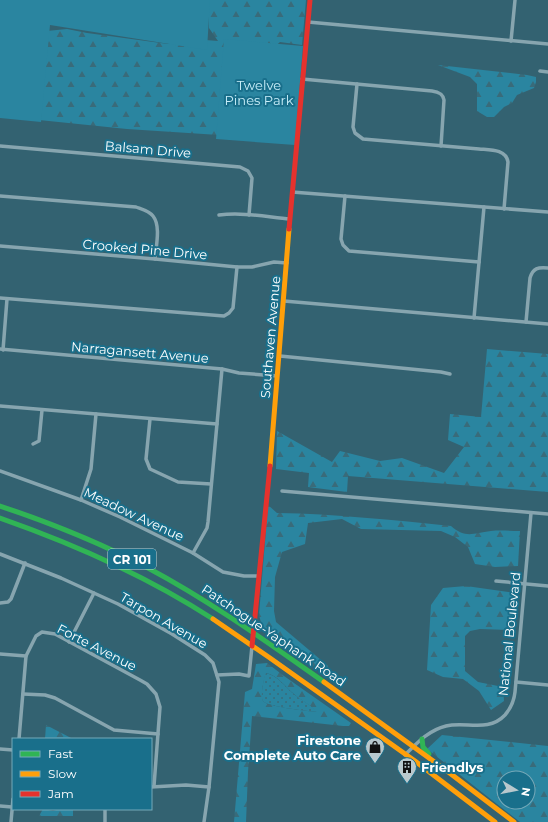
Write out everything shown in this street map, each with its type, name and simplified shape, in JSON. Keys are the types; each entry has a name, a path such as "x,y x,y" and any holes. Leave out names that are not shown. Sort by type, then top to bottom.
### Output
{"main road":[{"name":"Southaven Avenue","path":"252,646 268,490 277,376 280,356 292,192 310,0"},
{"name":"Patchogue-Yaphank Road","path":"0,506 68,531 137,562 188,590 253,632 414,746 514,822"},
{"name":"Patchogue-Yaphank Road","path":"0,518 56,538 125,569 192,606 252,646 406,755 495,822"},
{"path":"422,739 424,749 439,764"}],"street":[{"path":"511,41 515,0"},
{"path":"308,22 548,44"},
{"path":"540,71 548,72"},
{"path":"302,79 440,93 444,100 440,146"},
{"path":"357,84 353,127 355,133 363,139 497,151 505,154 508,162 504,209"},
{"name":"Balsam Drive","path":"0,146 240,167 248,171 252,178 249,214"},
{"path":"292,192 548,212"},
{"path":"0,196 136,207 152,215 156,224 155,259"},
{"path":"345,196 341,239 343,245 349,251 479,262"},
{"path":"474,318 484,207"},
{"path":"219,215 249,214 290,219"},
{"name":"Crooked Pine Drive","path":"0,246 237,267 257,267 274,262 287,263"},
{"path":"0,298 224,316 233,308 237,267"},
{"path":"526,322 530,278 532,273 538,268 548,268"},
{"path":"1,349 7,299"},
{"path":"284,300 548,324"},
{"name":"Narragansett Avenue","path":"1,349 222,369 239,373 277,376"},
{"path":"280,356 450,374"},
{"path":"193,552 207,528 222,369"},
{"path":"0,406 217,424"},
{"path":"33,444 38,441 42,410"},
{"path":"81,500 91,469 96,414"},
{"path":"150,419 146,459 150,469 178,482 211,484"},
{"name":"Meadow Avenue","path":"0,471 81,500 120,517 193,552 223,572 244,576 258,576"},
{"path":"282,491 548,514"},
{"name":"National Boulevard","path":"406,755 422,739 444,726 485,726 500,719 506,714 512,704 515,696 531,513"},
{"name":"Tarpon Avenue","path":"0,554 25,563 94,593 172,634 194,648 213,663 219,682 209,787 204,822"},
{"path":"0,603 8,602 11,599 25,563"},
{"path":"496,581 548,586"},
{"path":"68,642 94,593"},
{"name":"Forte Avenue","path":"19,738 26,656 36,636 42,632 55,634 140,680 151,689 159,701 158,734 152,786"},
{"name":"Southaven Avenue","path":"217,675 239,674 249,676 252,646"},
{"path":"0,654 26,656"},
{"path":"516,682 548,685"},
{"path":"23,694 45,695 55,698 114,730 158,734"},
{"path":"0,749 12,750"},
{"path":"152,786 186,784 209,787"},
{"path":"0,806 12,807 11,822"},
{"path":"105,810 105,822"}],"green space":[{"path":"0,0 210,0 207,50 50,25 41,122 0,118"},
{"path":"208,0 306,0 302,45 280,42 266,54 219,135 127,129 0,116 47,31 67,29 168,44 205,40 218,41 209,28"},
{"name":"Twelve Pines Park","path":"224,39 303,46 295,145 216,139"},
{"path":"438,65 527,75 536,77 536,82 534,88 517,95 512,103 504,107 494,117 487,117 477,111 477,84 470,77"},
{"path":"487,349 548,354 548,492 348,476 347,492 308,487 309,473 276,469 277,431 332,462 340,451 380,461 402,458 444,473 464,447 448,440 450,414 481,417"},
{"path":"268,505 277,513 342,516 451,526 461,533 466,534 494,531 520,531 518,566 495,567 475,564 468,547 455,537 441,531 361,529 342,519 308,523 305,544 282,552 275,577 274,611 276,622 328,666 323,673 263,630 259,615"},
{"path":"466,586 516,593 514,624 511,630 480,629 470,631 465,636 465,671 478,682 503,687 504,701 491,710 479,691 463,679 443,677 427,670 431,605 443,588"},
{"path":"267,663 351,723 349,726 343,726 252,716 246,822 234,822 245,692 252,689 256,664","holes":["266,673 278,679 317,712 280,707 263,701 262,691 265,675"]},
{"path":"265,673 274,676 295,695 318,712 280,707 263,701 262,692"},
{"path":"46,725 71,738 45,738"},
{"path":"442,735 548,746 548,822 520,822 505,810 536,810 536,770 496,770 496,803 427,749"},
{"path":"42,810 73,810 73,816 39,816"}],"traffic: fast":[{"path":"0,506 76,534 148,568 216,608 324,682"},
{"path":"0,518 110,562 188,603 213,619"},
{"path":"422,739 423,747 429,754"}],"traffic: slow":[{"path":"270,466 289,229"},
{"path":"213,619 415,761 495,822"},
{"path":"324,682 447,771 514,822"}],"traffic: jam":[{"path":"289,229 310,0"},
{"path":"252,646 270,466"}],"place":[{"name":"Firestone Complete Auto Care","path":"375,764"},
{"name":"Friendlys","path":"407,784"}]}
